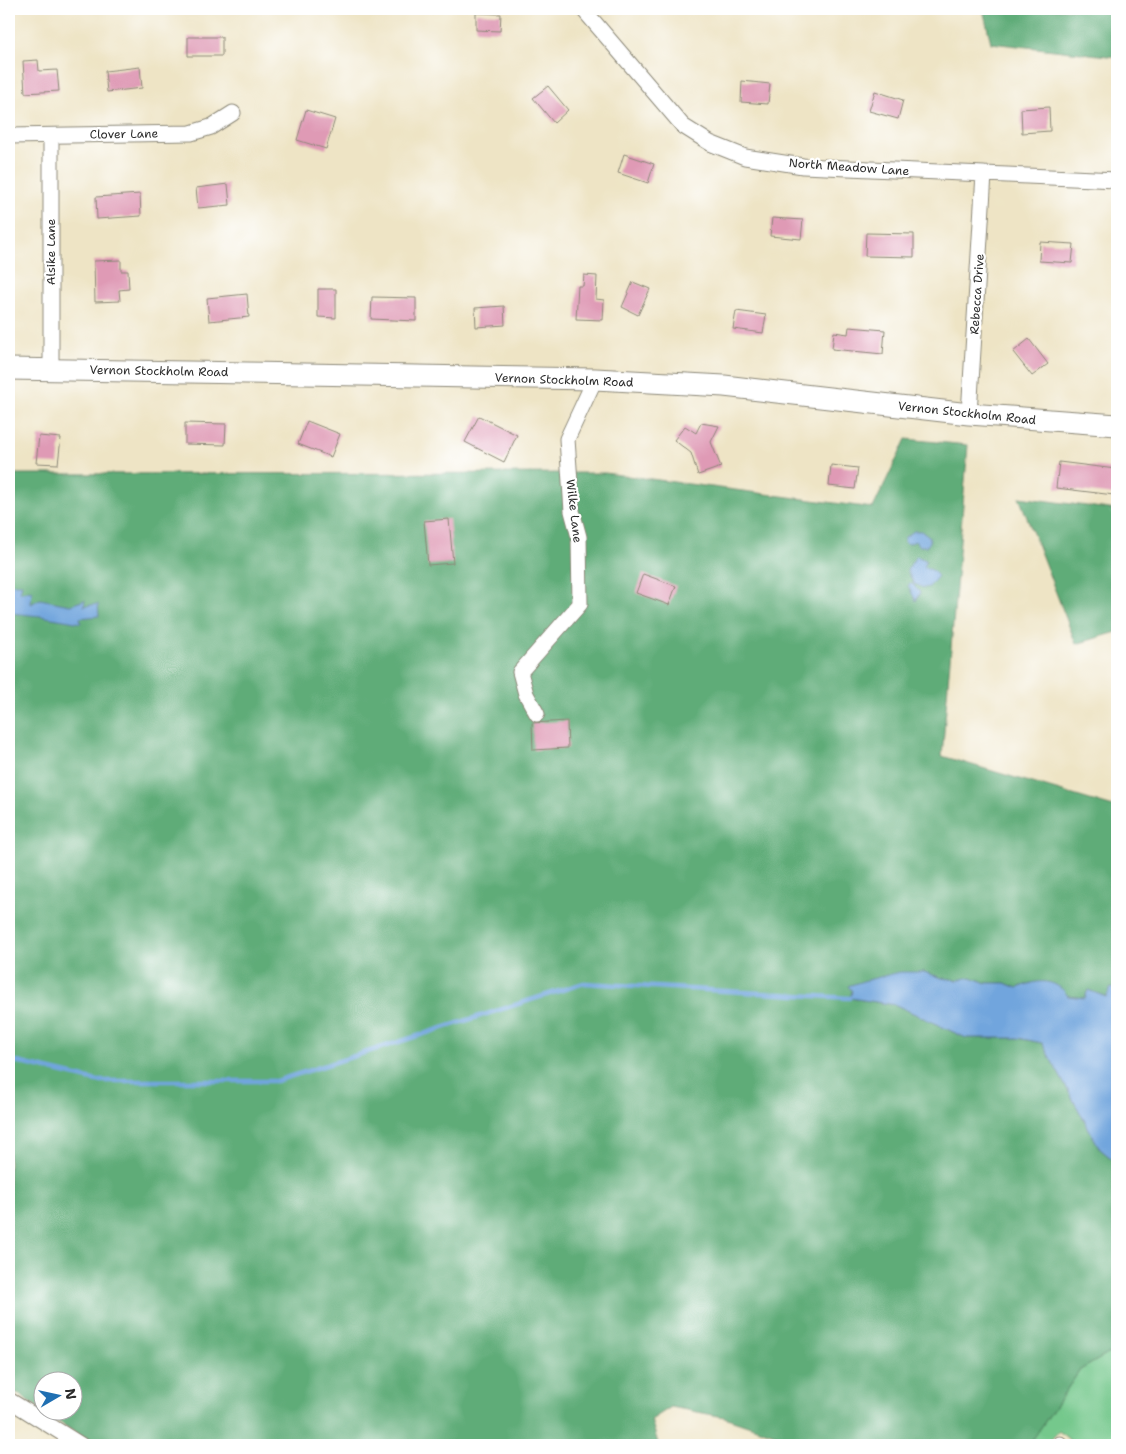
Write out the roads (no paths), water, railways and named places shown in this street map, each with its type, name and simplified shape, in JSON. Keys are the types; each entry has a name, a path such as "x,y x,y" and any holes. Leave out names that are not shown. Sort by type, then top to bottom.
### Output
{"main road":[{"name":"Vernon Stockholm Road","path":"9,369 595,379 724,386 969,414 1117,425"}],"street":[{"name":"North Meadow Lane","path":"583,9 683,126 710,143 745,157 803,166 1117,180"},
{"name":"Clover Lane","path":"9,136 191,133 211,127 233,113"},
{"name":"Alsike Lane","path":"51,136 51,369"},
{"name":"Rebecca Drive","path":"969,414 984,174"},
{"name":"Wilke Lane","path":"537,714 526,694 520,672 580,604 579,537 572,511 567,439 595,379"},
{"path":"9,1400 81,1445"}],"water":[{"path":"914,531 922,531 929,536 930,542 927,546 919,546 915,541 909,544 905,543 905,537"},
{"path":"916,556 926,560 924,567 932,570 938,576 929,587 923,588 915,584 914,586 920,592 916,601 908,586 910,583 914,584 907,570"},
{"path":"11,584 22,584 20,592 32,590 31,604 40,599 70,605 85,600 84,606 98,604 99,616 80,618 81,623 9,613 9,590"},
{"path":"900,972 924,972 942,978 958,980 971,977 986,983 1005,983 1017,988 1030,983 1048,982 1061,988 1068,996 1085,998 1088,990 1106,997 1111,988 1117,989 1117,1163 1100,1149 1042,1043 1018,1038 966,1038 896,1005 850,998 852,991 848,986"}],"waterway":[{"path":"9,1060 97,1081 276,1081 584,983 850,998"}]}
